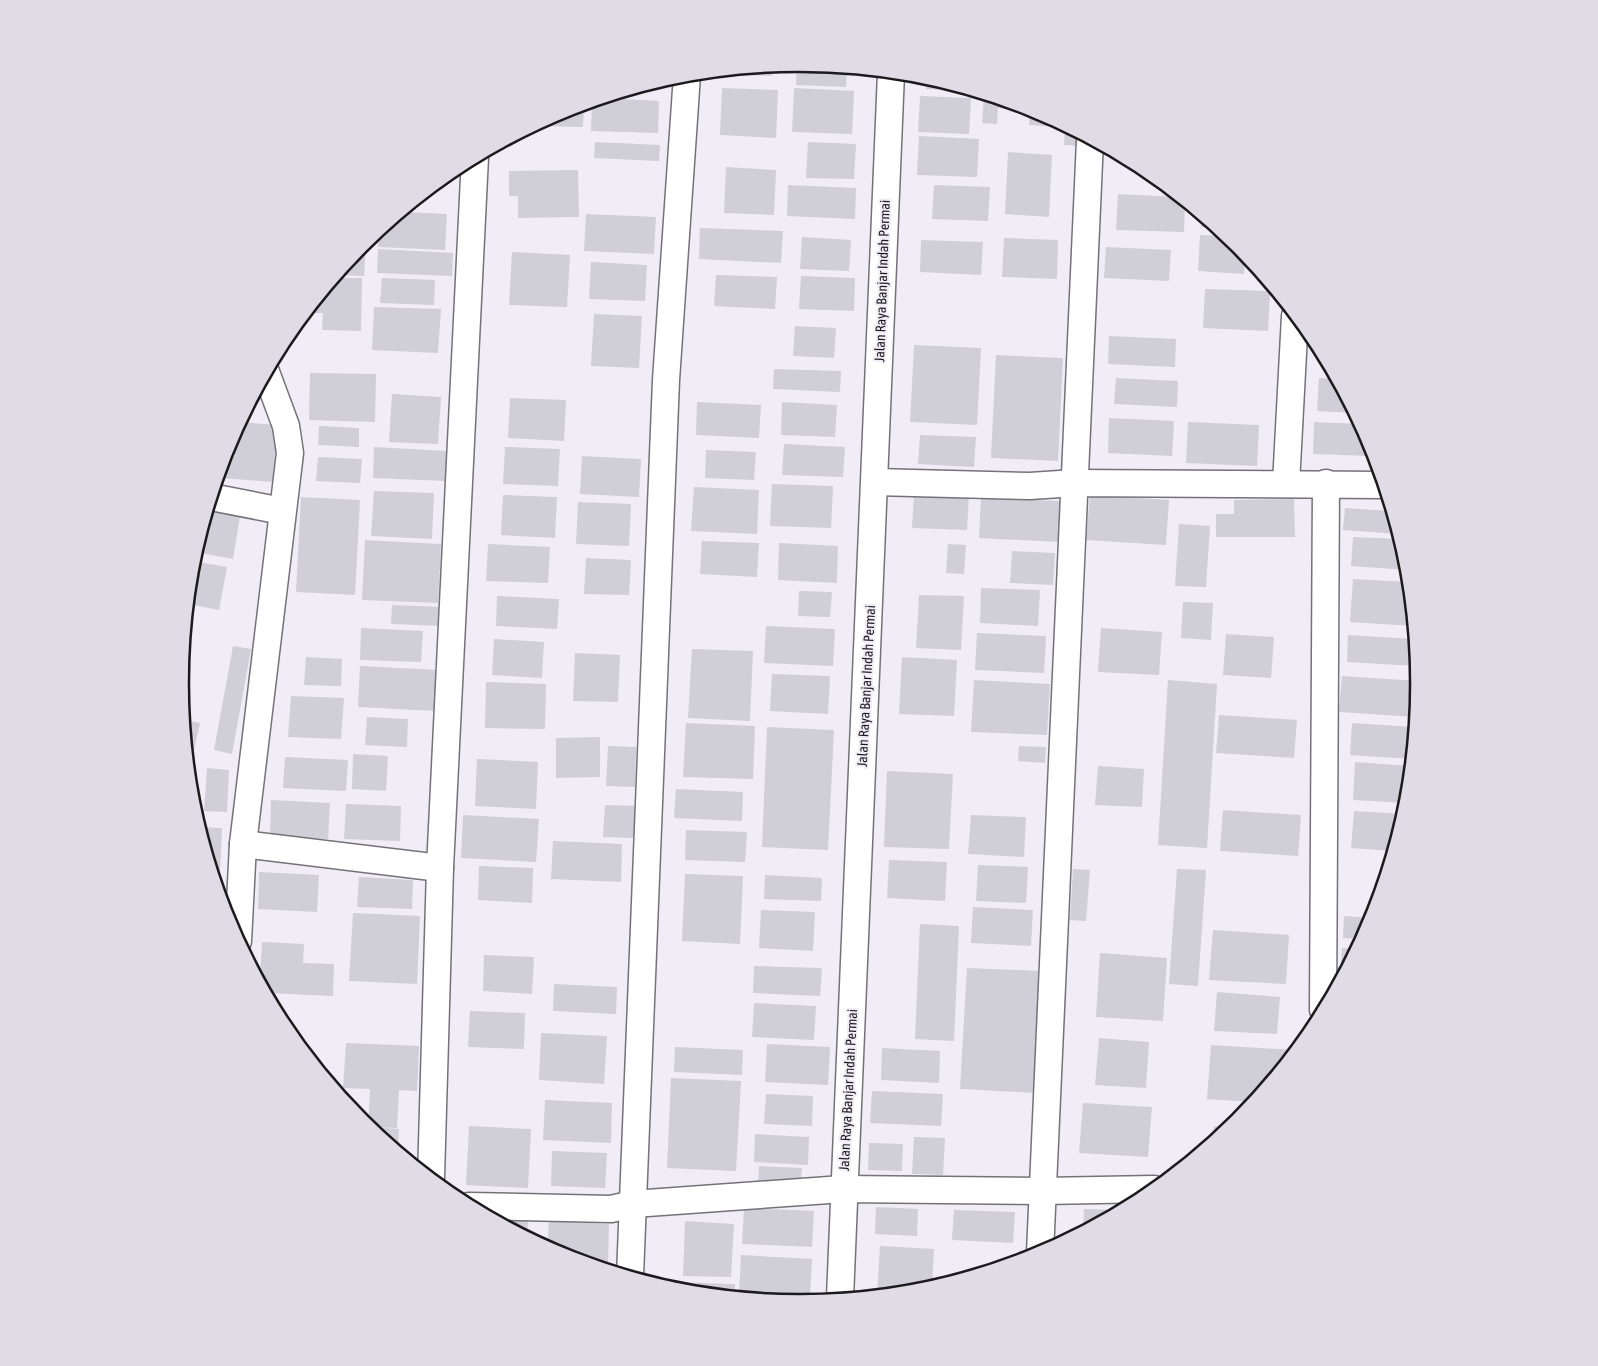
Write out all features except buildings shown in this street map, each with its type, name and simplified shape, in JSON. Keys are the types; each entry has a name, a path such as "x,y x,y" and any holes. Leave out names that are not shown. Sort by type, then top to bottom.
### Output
{"street":[{"name":"Jalan Raya Banjar Indah Permai","path":"840,1292 891,80"},
{"path":"630,1270 666,380 686,83"},
{"path":"1040,1244 1090,146"},
{"path":"431,1170 440,868 475,166"},
{"path":"1286,484 1294,327"},
{"path":"239,926 243,844 290,453 286,426 269,380"},
{"path":"875,482 1030,486 1075,483 1376,485"},
{"path":"1323,996 1326,483"},
{"path":"217,498 282,511"},
{"path":"243,844 440,868"},
{"path":"485,1206 611,1209 634,1204 843,1189 1043,1191 1140,1189"}]}
